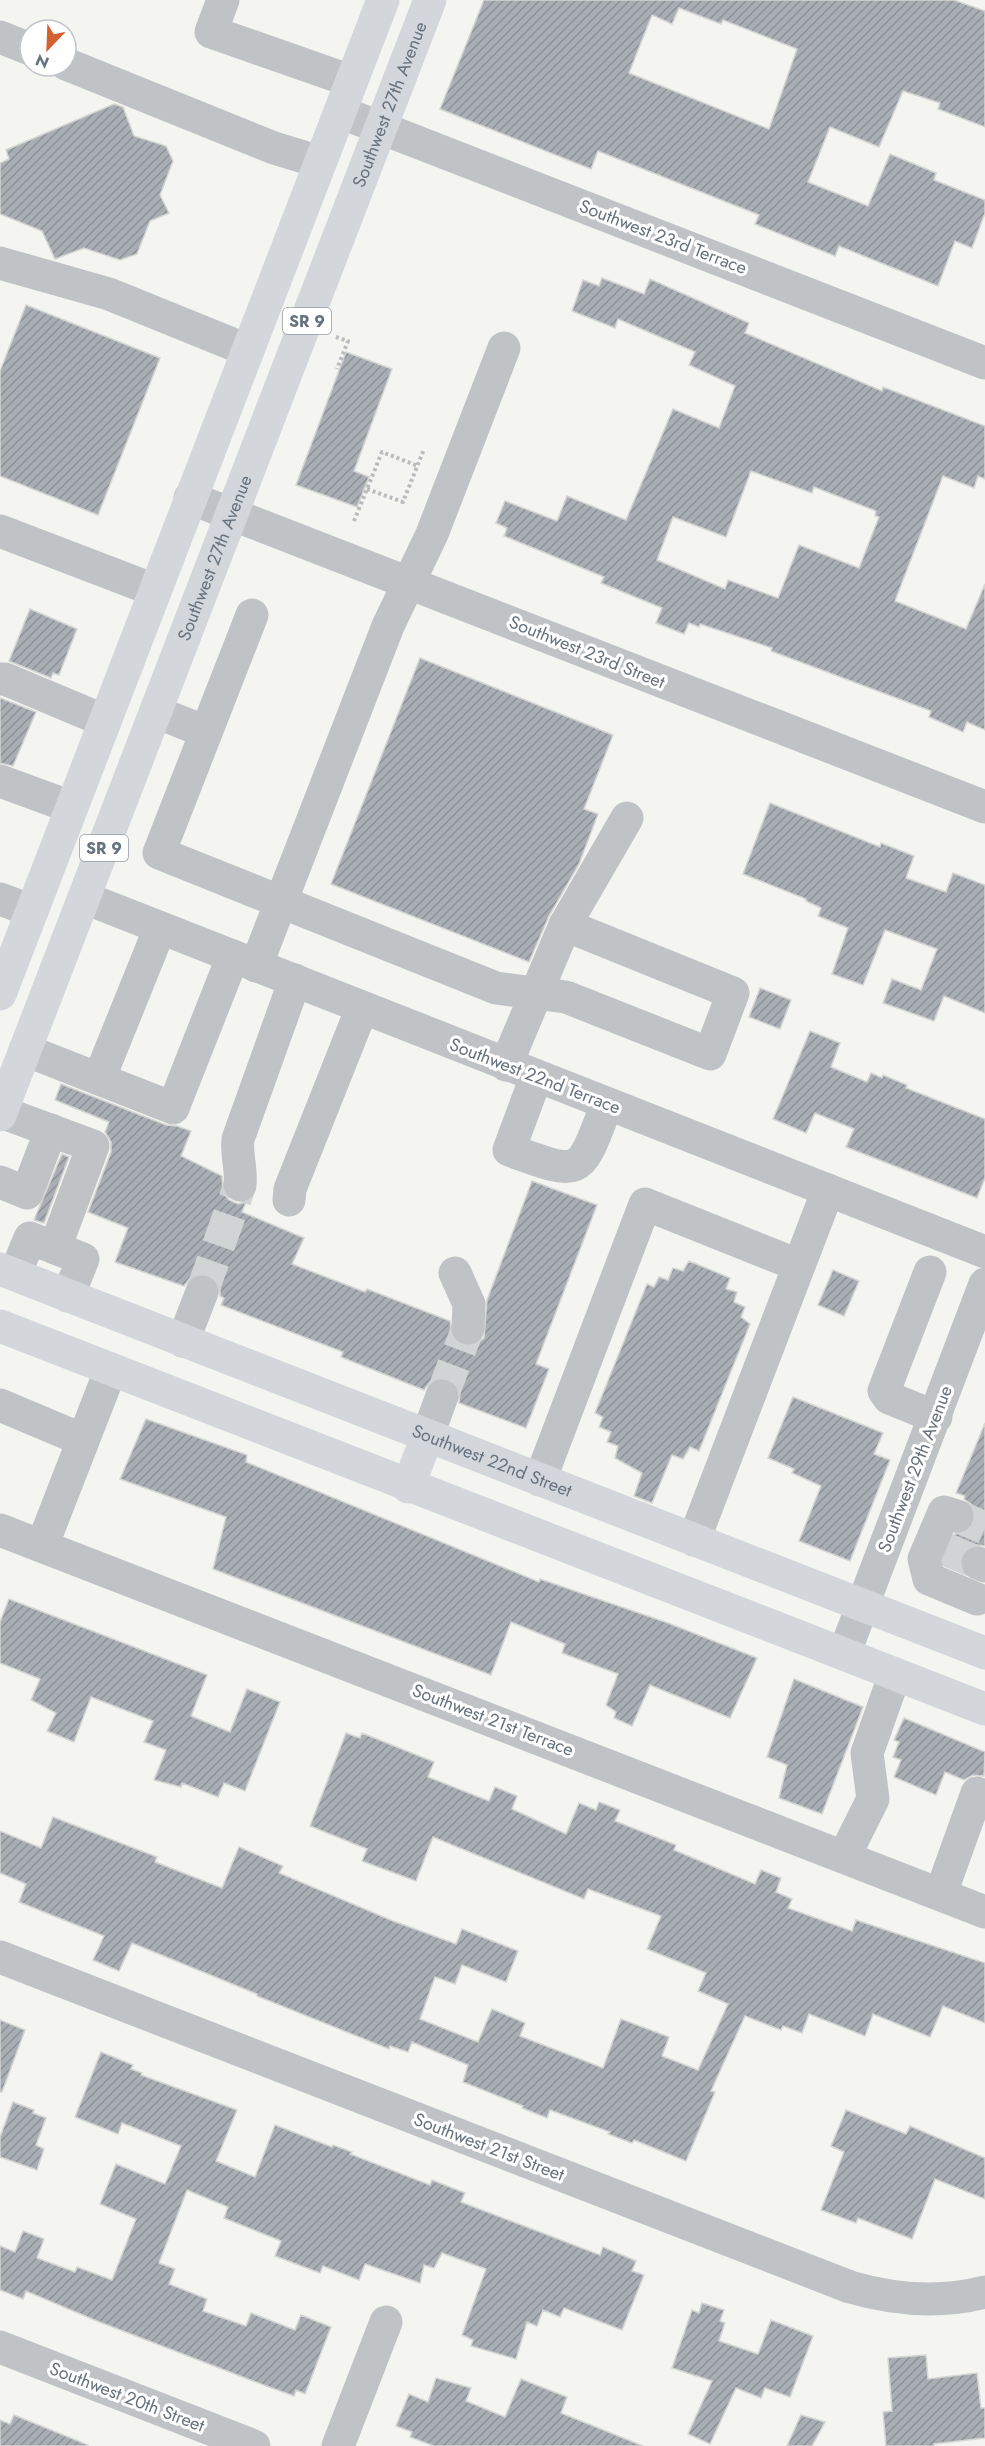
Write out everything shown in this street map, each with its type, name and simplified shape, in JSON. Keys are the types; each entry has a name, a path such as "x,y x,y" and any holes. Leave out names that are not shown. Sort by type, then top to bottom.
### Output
{"main road":[{"name":"SR 9","path":"0,994 383,0"},
{"name":"Southwest 27th Avenue","path":"1,1114 430,0"},
{"path":"154,590 172,619 175,636 173,668"},
{"path":"66,819 62,856 66,873 73,888 85,898"},
{"path":"32,911 50,937 53,953 51,984"},
{"name":"Southwest 22nd Street","path":"7,1272 972,1647"},
{"path":"0,1326 408,1487 985,1709"},
{"path":"408,1487 427,1437"}],"street":[{"path":"223,0 211,32 351,81"},
{"path":"0,37 18,44"},
{"path":"78,69 274,148 321,162"},
{"name":"Southwest 23rd Terrace","path":"340,112 985,363"},
{"path":"0,263 109,294 247,350"},
{"path":"25,1050 173,1108 244,961 282,901 388,626 432,534 504,348"},
{"name":"Southwest 23rd Street","path":"190,498 985,807"},
{"path":"0,531 154,590"},
{"path":"252,615 159,854 496,988 566,997 710,1054 733,993 565,925"},
{"path":"0,679 5,679 105,721"},
{"path":"156,712 206,732"},
{"path":"0,782 66,819"},
{"path":"506,1065 565,925 627,818"},
{"name":"Southwest 22nd Terrace","path":"85,898 985,1252"},
{"path":"0,899 32,911"},
{"path":"99,1079 160,928"},
{"path":"240,1185 241,1178 236,1153 238,1139 296,981"},
{"path":"289,1200 290,1189 322,1104 334,1082 362,1008"},
{"path":"536,1077 509,1150 557,1168 570,1168 581,1162 588,1152 607,1104"},
{"path":"1,1114 93,1146 43,1243 7,1272"},
{"path":"51,1130 14,1187 21,1218 43,1243 83,1259 68,1296"},
{"path":"694,1540 828,1190"},
{"path":"540,1480 645,1204 798,1265"},
{"path":"930,1272 884,1391 889,1398 936,1417"},
{"path":"455,1273 469,1304 468,1328"},
{"name":"Southwest 29th Avenue","path":"844,1654 985,1284"},
{"path":"183,1341 202,1292"},
{"path":"42,1546 111,1370"},
{"path":"427,1437 442,1396"},
{"path":"0,1405 83,1440"},
{"path":"957,1516 944,1512 937,1545 924,1559 930,1579 981,1577 972,1647"},
{"path":"893,1527 937,1545"},
{"name":"Southwest 21st Terrace","path":"0,1530 845,1855 985,1912"},
{"path":"845,1855 873,1799 867,1753 895,1674"},
{"path":"941,1893 977,1792"},
{"name":"Southwest 21st Street","path":"0,1957 850,2287 880,2296 910,2299 938,2300 985,2292"},
{"path":"338,2446 386,2322"},
{"name":"Southwest 20th Street","path":"0,2347 255,2446"}],"path":[{"path":"336,337 348,341 337,369"},
{"path":"367,489 403,502 424,449"},
{"path":"354,521 382,452 418,466"}],"building":[{"path":"484,0 954,0 985,11 985,127 938,109 940,103 903,91 879,147 830,127 808,182 868,206 890,154 936,173 934,180 985,200 985,213 972,248 955,241 938,286 839,246 835,256 755,224 759,215 598,151 591,169 440,109","holes":["679,8 721,24 723,20 797,49 769,129 629,73 652,15 672,24"]},
{"path":"114,104 123,107 134,136 166,146 173,161 160,195 169,213 150,221 137,254 120,260 84,248 55,259 42,231 0,214 0,163 9,159 6,150"},
{"path":"602,278 644,294 650,279 749,323 745,333 882,391 883,387 985,426 985,479 978,476 974,488 943,476 895,601 966,629 985,584 985,730 967,722 963,732 929,717 931,711 771,651 772,648 700,624 699,627 689,623 684,634 656,623 662,608 601,583 604,577 504,536 507,528 496,523 505,501 557,521 567,496 626,520 673,409 719,428 735,386 689,365 695,352 618,319 615,328 572,311 583,280 599,286","holes":["751,471 812,493 814,487 876,511 875,516 879,517 859,568 799,545 778,598 728,580 725,589 657,560 673,517 726,537"]},
{"path":"26,305 160,358 98,515 0,476 0,371"},
{"path":"346,352 392,369 354,471 369,477 357,507 296,485"},
{"path":"30,609 77,629 59,675 53,673 51,678 9,661"},
{"path":"420,658 613,735 584,809 598,814 579,864 549,916 529,962 331,884"},
{"path":"0,698 36,712 13,766 0,763"},
{"path":"770,803 880,847 881,843 914,856 906,878 946,892 953,873 985,885 985,1013 944,996 934,1021 883,1003 892,979 921,990 937,949 885,930 863,985 832,974 848,928 818,916 821,908 806,899 743,874"},
{"path":"760,988 791,1000 780,1029 749,1017"},
{"path":"810,1031 840,1043 831,1067 867,1082 871,1073 882,1078 883,1075 907,1085 906,1088 985,1119 985,1178 977,1198 846,1147 854,1129 815,1113 806,1133 773,1119"},
{"path":"61,1084 166,1125 191,1131 181,1156 222,1176 223,1193 229,1200 238,1204 246,1202 242,1212 304,1238 292,1264 365,1292 367,1289 450,1321 452,1337 467,1347 476,1345 484,1338 487,1300 532,1181 597,1205 536,1364 549,1369 526,1428 459,1403 460,1392 456,1384 449,1379 438,1378 430,1382 424,1390 341,1357 343,1352 221,1305 224,1298 220,1296 217,1281 209,1275 199,1274 190,1278 184,1286 115,1262 128,1228 88,1212 111,1152 111,1142 105,1132 109,1122 55,1100"},
{"path":"62,1154 69,1157 44,1223 34,1220"},
{"path":"689,1261 730,1278 726,1289 737,1292 734,1302 745,1307 741,1317 750,1324 699,1451 690,1447 683,1459 672,1455 652,1503 634,1496 642,1473 615,1458 618,1446 607,1442 611,1432 599,1427 603,1417 595,1413 647,1284 654,1287 659,1277 668,1280 673,1268 683,1271"},
{"path":"833,1270 859,1281 844,1316 818,1305"},
{"path":"793,1397 883,1433 874,1454 890,1460 850,1561 799,1541 821,1486 792,1473 794,1469 768,1458"},
{"path":"146,1419 247,1455 246,1462 539,1582 540,1579 668,1623 757,1658 730,1718 650,1685 632,1726 614,1718 616,1712 606,1705 618,1674 562,1653 565,1644 511,1622 491,1675 213,1569 226,1517 120,1479"},
{"path":"985,1423 985,1546 975,1545 966,1548 961,1556 962,1573 945,1565 944,1561 955,1534 969,1530 975,1521 975,1511 971,1504 964,1499 965,1496 956,1493"},
{"path":"9,1599 207,1675 191,1716 230,1732 247,1689 280,1702 245,1791 224,1783 218,1797 182,1783 181,1787 154,1780 166,1750 144,1742 153,1721 91,1697 74,1742 47,1731 56,1713 31,1700 40,1679 0,1663 0,1622"},
{"path":"794,1679 863,1707 822,1814 779,1798 787,1765 767,1757"},
{"path":"904,1718 985,1752 984,1776 973,1775 964,1780 945,1772 936,1795 894,1777 901,1760 893,1757 899,1742 894,1740"},
{"path":"346,1733 360,1738 362,1733 434,1762 428,1777 489,1801 495,1787 517,1796 512,1809 566,1834 579,1803 596,1810 599,1802 620,1810 615,1821 676,1845 674,1850 755,1884 761,1870 781,1878 776,1892 792,1899 788,1908 852,1931 856,1920 985,1963 985,2023 943,2006 930,2037 873,2014 865,2036 809,2014 802,2033 783,2026 781,2030 745,2016 711,2091 715,2092 686,2161 634,2140 632,2143 608,2134 610,2132 550,2110 547,2118 463,2082 468,2065 412,2042 408,2052 390,2046 389,2049 132,1943 119,1971 93,1960 104,1936 19,1902 26,1884 0,1873 0,1831 41,1848 53,1817 157,1857 155,1862 222,1888 239,1847 283,1866 279,1873 393,1921 456,1944 462,1929 518,1951 506,1982 462,1965 455,1984 435,1977 420,2019 478,2042 492,2009 525,2023 520,2036 603,2068 621,2019 669,2037 662,2056 698,2070 728,2004 698,1991 706,1973 647,1949 661,1916 588,1889 584,1899 433,1837 416,1881 362,1861 367,1849 310,1826"},
{"path":"0,2020 25,2030 2,2092 0,2092"},
{"path":"101,2052 133,2065 131,2069 142,2073 141,2075 237,2110 216,2161 255,2177 275,2125 332,2147 333,2145 352,2152 350,2154 430,2185 432,2180 465,2193 461,2202 600,2255 603,2247 636,2261 632,2271 644,2275 622,2330 564,2308 560,2317 543,2310 537,2326 527,2322 516,2359 471,2346 473,2340 462,2335 486,2269 442,2253 434,2268 424,2265 420,2283 365,2264 359,2280 323,2266 320,2273 275,2256 281,2241 224,2218 228,2207 187,2190 159,2263 175,2269 169,2284 207,2299 203,2311 246,2326 251,2313 295,2330 301,2315 331,2327 305,2394 296,2390 294,2396 261,2384 26,2291 23,2299 0,2290 0,2246 15,2252 23,2231 44,2239 37,2258 75,2272 77,2267 112,2280 136,2219 100,2204 116,2164 165,2184 181,2146 122,2123 118,2134 75,2117"},
{"path":"13,2102 34,2110 33,2113 46,2118 36,2145 44,2149 37,2170 0,2157 0,2137"},
{"path":"846,2110 906,2134 910,2126 985,2158 985,2199 935,2179 912,2239 858,2218 856,2223 821,2210 844,2152 831,2146"},
{"path":"702,2303 724,2310 720,2321 725,2323 719,2341 758,2354 771,2320 813,2336 790,2397 765,2388 761,2398 736,2388 710,2444 688,2434 712,2381 672,2368 692,2310 699,2313"},
{"path":"926,2355 928,2379 977,2373 981,2408 985,2408 985,2438 934,2444 934,2446 886,2446 883,2412 892,2411 888,2358"},
{"path":"436,2378 471,2388 466,2401 505,2417 521,2379 567,2397 561,2413 643,2446 434,2446 410,2437 412,2432 396,2426 409,2394 428,2402"},
{"path":"14,2415 88,2446 0,2446 0,2420 10,2424"},
{"path":"801,2415 825,2422 812,2446 787,2446"}],"tunnel":[{"path":"202,1292 240,1185"},
{"path":"442,1396 468,1328"},
{"path":"957,1516 985,1528"},
{"path":"943,1548 978,1563"}]}
